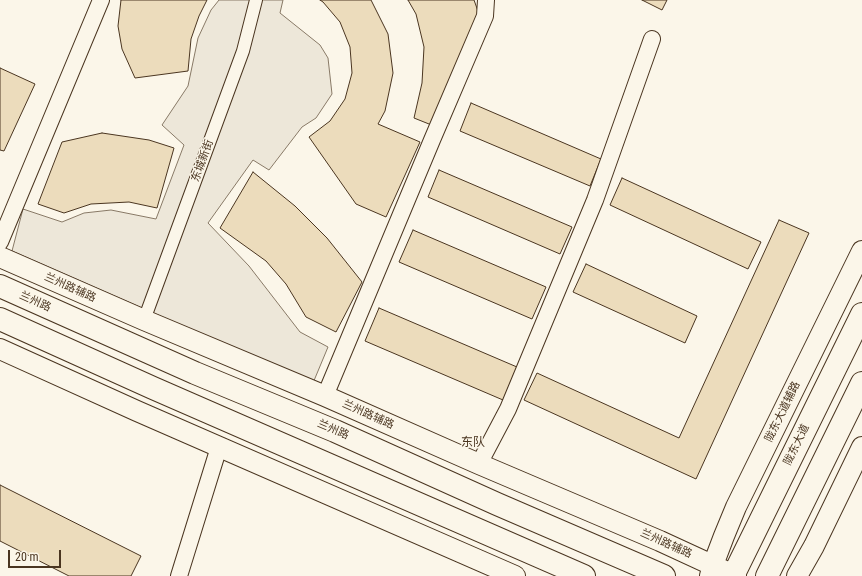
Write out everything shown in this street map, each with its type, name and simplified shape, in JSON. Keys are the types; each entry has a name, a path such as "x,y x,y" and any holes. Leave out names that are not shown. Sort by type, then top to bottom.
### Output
{"main road":[{"name":"兰州路","path":"0,286 195,373 335,430 497,504 664,576"},
{"name":"陇东大道","path":"734,576 862,314"},
{"path":"0,319 153,388 584,576"},
{"path":"767,576 862,383"}],"street":[{"path":"0,242 101,0"},
{"name":"东城新街","path":"144,320 243,51 256,0"},
{"path":"325,396 485,16 486,0"},
{"path":"479,464 508,409 596,200 652,39"},
{"name":"陇东大道辅路","path":"711,571 736,508 862,251"},
{"name":"兰州路辅路","path":"0,257 660,541 711,571 734,576"},
{"path":"0,349 137,411 515,576"},
{"path":"179,576 219,447"},
{"path":"797,576 814,546 862,447"}],"shaded area":[{"path":"219,0 283,0 280,13 320,45 328,58 332,94 316,118 302,127 269,170 253,160 208,223 249,266 300,332 328,347 313,383 12,251 23,209 62,222 84,213 111,210 156,219 184,145 162,125 188,86 198,38 211,10"}],"building":[{"path":"121,0 207,0 199,16 191,39 188,71 135,78 122,49 118,26"},
{"path":"320,0 371,0 388,34 393,73 385,111 378,124 420,142 386,217 356,204 309,137 330,121 345,99 352,73 350,47 340,22"},
{"path":"408,0 474,0 479,14 434,126 414,118 422,83 424,47 416,14"},
{"path":"642,0 667,0 662,10"},
{"path":"0,68 35,84 4,151 0,150"},
{"path":"471,103 601,159 590,186 460,131"},
{"path":"102,133 149,140 174,148 157,208 129,202 91,204 64,213 38,204 62,142"},
{"path":"439,170 572,227 560,254 428,197"},
{"path":"253,172 295,206 327,238 362,282 336,332 306,317 286,284 266,261 220,228"},
{"path":"622,178 761,242 748,269 610,205"},
{"path":"779,220 809,233 696,479 524,400 537,373 679,438"},
{"path":"413,230 546,287 532,319 399,262"},
{"path":"586,264 697,316 685,343 573,292"},
{"path":"379,308 517,367 503,400 365,341"},
{"path":"0,485 141,556 131,576 69,576 0,541"}],"district":[{"name":"东队","path":"473,443"}]}
